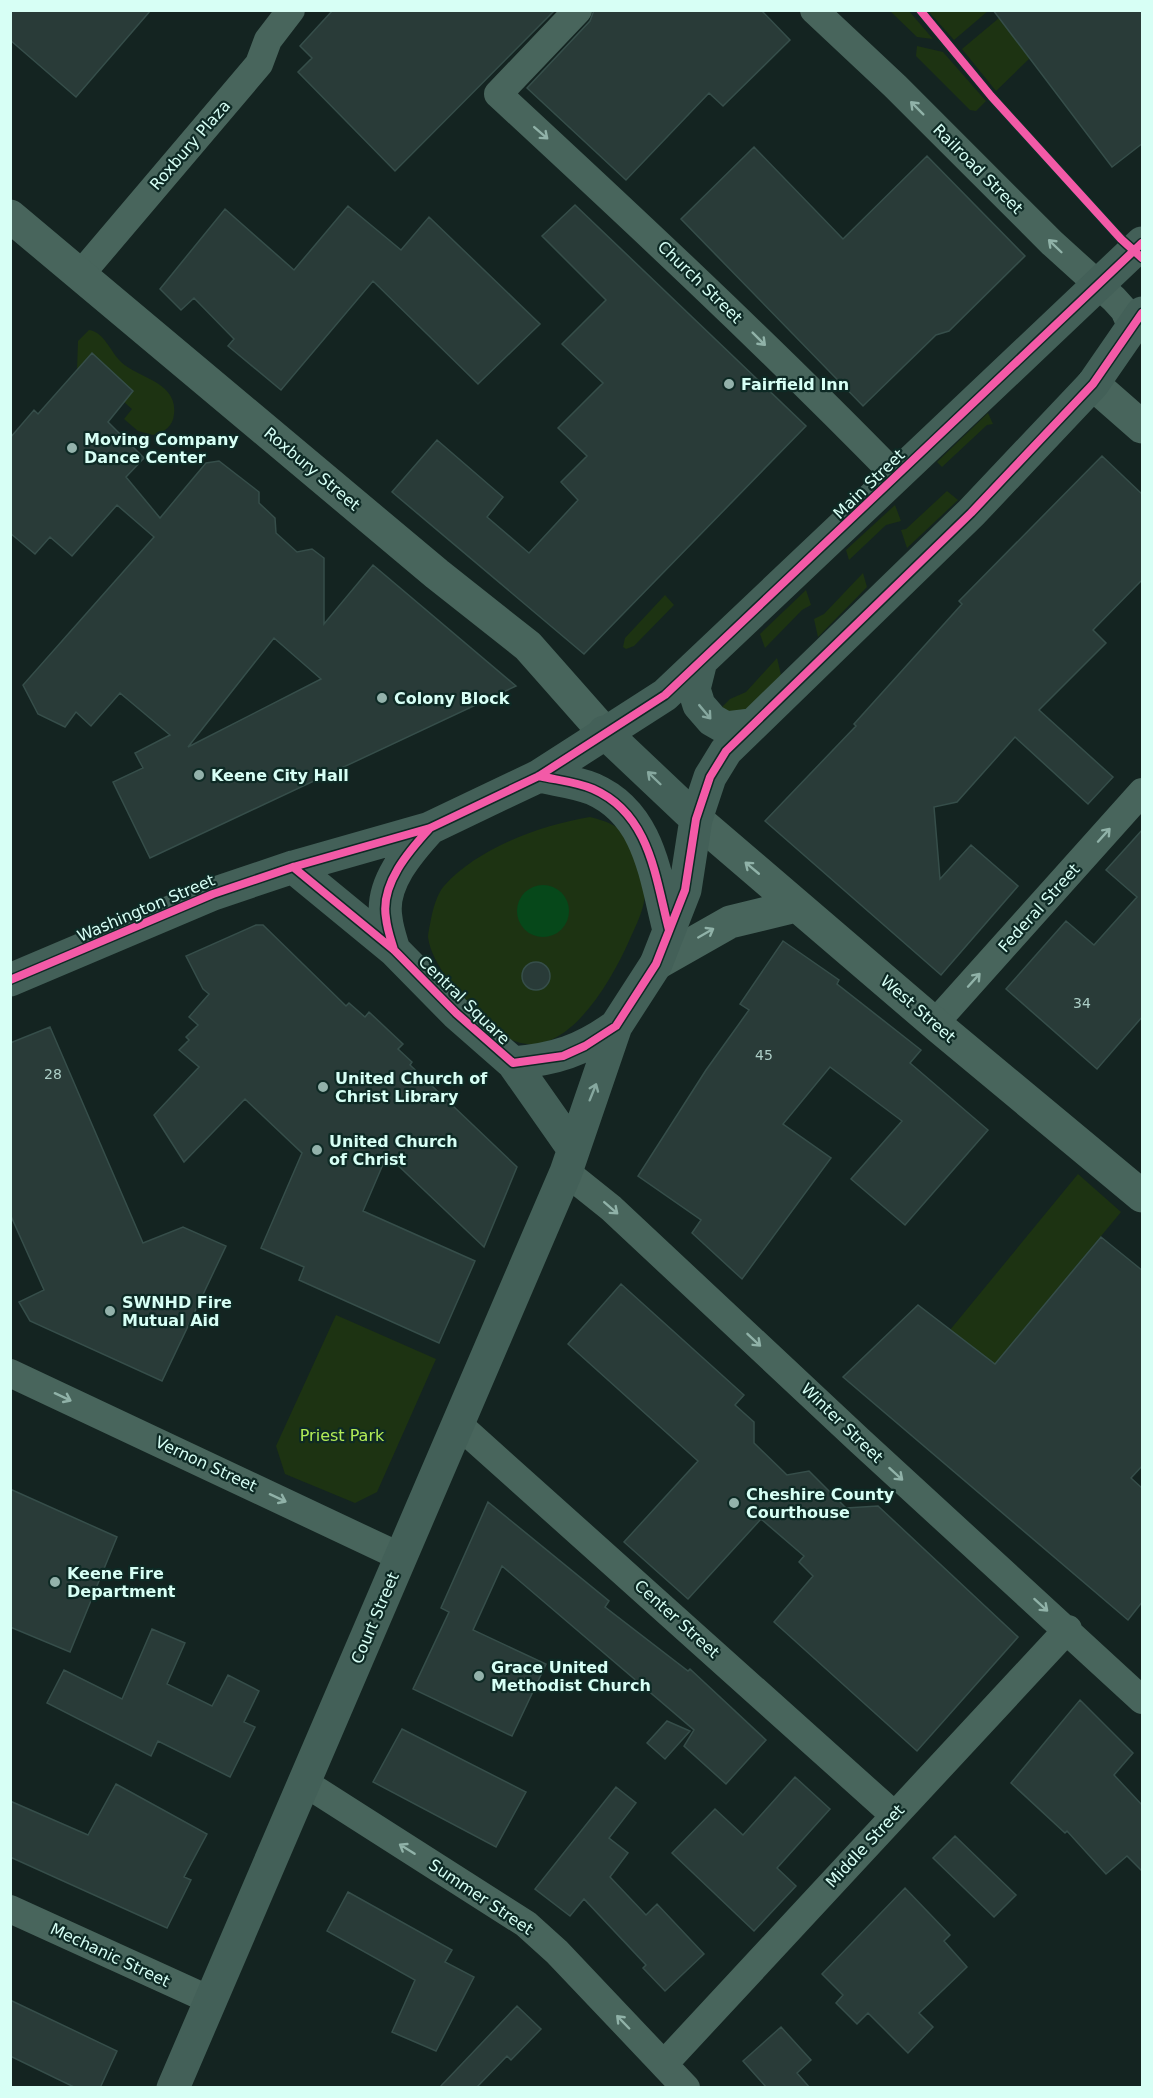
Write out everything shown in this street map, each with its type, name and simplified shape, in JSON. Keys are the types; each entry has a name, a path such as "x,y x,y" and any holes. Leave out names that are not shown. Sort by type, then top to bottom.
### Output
{"main road":[{"name":"Main Street","path":"604,732 665,695 700,665 1143,243"},
{"path":"604,732 696,819 710,777 726,751 971,513 1093,384 1136,323"},
{"path":"700,665 694,689 699,705 711,720 726,728 751,725"},
{"name":"Central Square","path":"293,867 430,828 538,777 604,732"},
{"path":"538,777 592,788 617,803 638,827 650,851 669,930"},
{"name":"Central Square","path":"569,1159 616,1026 656,964 685,890 696,819"},
{"name":"Central Square","path":"394,950 385,916 391,882 405,855 430,828"},
{"name":"Central Square","path":"293,867 394,950 456,1013 513,1063 569,1159"},
{"name":"Washington Street","path":"10,981 213,894 293,867"},
{"name":"Central Square","path":"513,1063 563,1056 585,1046 616,1026"},
{"name":"Court Street","path":"173,2088 459,1425 569,1159"}],"street":[{"name":"Roxbury Plaza","path":"80,275 260,64 268,40 291,10"},
{"name":"Church Street","path":"578,10 498,94 576,164 729,309 896,476"},
{"name":"Railroad Street","path":"814,10 1124,310 1129,321 1136,323"},
{"name":"Roxbury Street","path":"10,216 437,574 528,646 604,732"},
{"path":"1093,384 1143,427"},
{"name":"Federal Street","path":"935,1023 1143,792"},
{"name":"West Street","path":"696,819 796,906 1143,1196"},
{"name":"Central Square","path":"656,964 722,925 764,912 796,906"},
{"name":"Winter Street","path":"569,1159 611,1208 860,1441 1143,1700"},
{"name":"Vernon Street","path":"10,1372 401,1557"},
{"name":"Center Street","path":"459,1425 894,1815"},
{"name":"Middle Street","path":"664,2064 1068,1629"},
{"name":"Summer Street","path":"305,1783 526,1924 557,1952 686,2088"},
{"name":"Mechanic Street","path":"10,1910 210,2000"}],"green space":[{"path":"890,11 909,11 933,39 917,37"},
{"path":"928,11 988,11 954,40"},
{"path":"999,18 1030,58 996,91 962,49"},
{"path":"917,46 943,52 986,101 976,111 970,110 916,56"},
{"path":"89,330 99,334 128,368 155,382 170,395 174,403 174,414 167,428 153,435 138,431 124,419 132,409 124,402 133,391 92,354 77,371 78,341"},
{"path":"988,413 993,424 987,425 942,467 937,462"},
{"path":"947,491 958,500 907,548 901,530 906,529"},
{"path":"895,505 901,521 886,525 849,560 846,550"},
{"path":"863,573 867,587 818,637 814,619 824,614"},
{"path":"806,590 811,605 802,610 765,648 760,634"},
{"path":"665,595 674,605 634,646 626,649 623,647 625,638"},
{"path":"777,658 781,675 746,712 718,711 730,699 746,692"},
{"path":"590,817 618,828 628,839 636,856 644,884 645,896 642,909 620,960 593,1003 576,1022 558,1037 537,1044 516,1042 494,1028 475,1010 454,987 437,962 428,937 436,902 444,886 458,872 492,850 531,832"},
{"path":"1078,1174 1121,1212 995,1364 950,1330"},
{"name":"Priest Park","path":"336,1315 436,1359 377,1492 355,1503 285,1474 276,1446"}],"shaded area":[{"path":"543,885 557,889 565,897 569,911 565,925 557,933 543,937 529,933 521,925 517,911 521,897 529,889"}],"building":[{"path":"10,10 151,10 76,97 10,40"},
{"path":"333,10 555,10 395,171 298,72 312,58 300,46"},
{"path":"594,10 761,10 790,40 723,106 709,93 626,180 527,88 590,21"},
{"path":"993,10 1143,10 1143,143 1112,167"},
{"path":"754,147 843,239 927,156 1025,256 949,331 936,335 863,406 681,219"},
{"path":"575,205 806,426 584,654 392,492 437,440 503,497 487,517 529,553 578,500 561,482 587,456 558,428 603,383 562,344 606,300 542,236"},
{"path":"348,206 401,250 429,217 540,324 478,384 373,281 281,390 228,346 234,339 194,298 181,310 160,289 225,209 294,270"},
{"path":"92,353 133,391 108,422 144,458 126,477 160,518 206,463 219,461 259,492 259,503 275,518 276,533 297,552 312,549 324,558 324,624 373,565 516,686 150,858 113,782 143,768 135,753 170,735 120,693 91,726 76,712 65,727 38,714 23,685 154,537 117,505 72,556 50,537 35,554 10,533 10,438 34,410 38,414","holes":["274,638 321,679 188,747"]},
{"path":"1102,456 1143,495 1143,579 1093,630 1106,643 1039,710 1113,777 1088,804 1015,737 957,802 934,807 940,879 971,845 1018,886 941,975 765,821 856,726 854,724 962,604 959,601"},
{"path":"1143,829 1143,1016 1097,1069 1006,989 1066,921 1094,945 1137,897 1106,870"},
{"path":"256,925 263,925 346,1006 349,1003 365,1017 369,1012 403,1044 398,1049 412,1062 410,1065 517,1167 484,1247 387,1155 363,1211 475,1261 439,1343 299,1280 304,1267 261,1248 302,1153 245,1099 184,1162 154,1115 199,1067 179,1050 189,1040 186,1037 198,1025 189,1017 209,994 203,989 186,956"},
{"path":"783,941 839,980 837,984 921,1050 910,1063 988,1130 905,1225 851,1179 902,1121 830,1067 783,1124 831,1158 742,1279 692,1233 701,1220 638,1176 706,1070 749,1010 740,1004"},
{"path":"536,962 546,966 550,976 546,986 536,990 526,986 522,976 526,966"},
{"path":"50,1027 143,1243 183,1227 226,1246 162,1381 30,1321 19,1302 44,1290 10,1214 10,1043"},
{"path":"1101,1237 1143,1271 1143,1465 1131,1478 1143,1489 1143,1601 1128,1620 843,1377 918,1305 995,1364"},
{"path":"621,1284 744,1395 735,1405 754,1422 754,1443 787,1475 809,1471 846,1508 878,1506 1018,1637 917,1751 774,1622 813,1576 799,1562 804,1556 761,1519 688,1599 624,1542 698,1461 568,1344"},
{"name":"Keene Fire Department","path":"10,1489 117,1537 70,1652 10,1627"},
{"path":"488,1502 609,1601 605,1607 688,1671 690,1669 766,1740 726,1784 684,1746 694,1730 502,1566 473,1630 546,1664 512,1736 413,1689 449,1612 441,1608"},
{"path":"152,1629 185,1643 167,1684 212,1706 228,1675 259,1691 244,1722 255,1727 230,1777 158,1741 151,1756 47,1703 64,1670 122,1699"},
{"path":"1080,1700 1133,1753 1114,1775 1143,1806 1143,1872 1127,1856 1106,1874 1067,1831 1065,1833 1011,1783"},
{"path":"667,1721 690,1731 665,1759 647,1743"},
{"path":"402,1729 526,1792 496,1847 373,1782"},
{"path":"795,1777 830,1809 777,1868 796,1886 754,1931 672,1853 715,1809 743,1835"},
{"path":"116,1784 207,1834 184,1877 191,1880 167,1928 10,1857 10,1801 88,1835"},
{"path":"616,1787 636,1803 609,1838 628,1853 610,1877 646,1915 657,1904 704,1954 665,1991 643,1968 646,1965 584,1899 570,1916 535,1889"},
{"path":"955,1836 1016,1895 994,1917 933,1858"},
{"path":"905,1888 950,1935 944,1941 967,1967 919,2013 933,2027 908,2053 868,2013 857,2024 836,2003 843,1995 822,1974"},
{"path":"348,1892 452,1950 445,1962 474,1977 436,2051 392,2032 415,1980 327,1931"},
{"path":"10,2000 117,2051 100,2088 76,2088 10,2056"},
{"path":"517,2006 541,2029 511,2060 507,2056 476,2088 439,2088"},
{"path":"781,2027 811,2060 797,2073 810,2088 767,2088 743,2061"}],"cycle path":[{"path":"920,10 991,96 1121,239 1142,258"},
{"path":"10,980 213,894 293,867 430,828 539,776 665,695 1142,243"},
{"path":"293,867 394,950 456,1013 513,1063 563,1056 585,1046 616,1026 656,964 685,890 696,819 710,777 726,751 971,513 1093,384 1142,313"},
{"path":"539,776 593,789 612,800 627,814 638,830 654,868 669,930"},
{"path":"394,950 386,918 387,893 405,858 430,828"}],"place":[{"name":"Fairfield Inn","path":"729,384"},
{"name":"Moving Company Dance Center","path":"72,448"},
{"name":"Colony Block","path":"382,698"},
{"name":"Keene City Hall","path":"199,775"},
{"name":"United Church of Christ Library","path":"323,1087"},
{"name":"United Church of Christ","path":"317,1150"},
{"name":"SWNHD Fire Mutual Aid","path":"110,1311"},
{"name":"Cheshire County Courthouse","path":"734,1503"},
{"name":"Keene Fire Department","path":"55,1582"},
{"name":"Grace United Methodist Church","path":"479,1676"}]}
